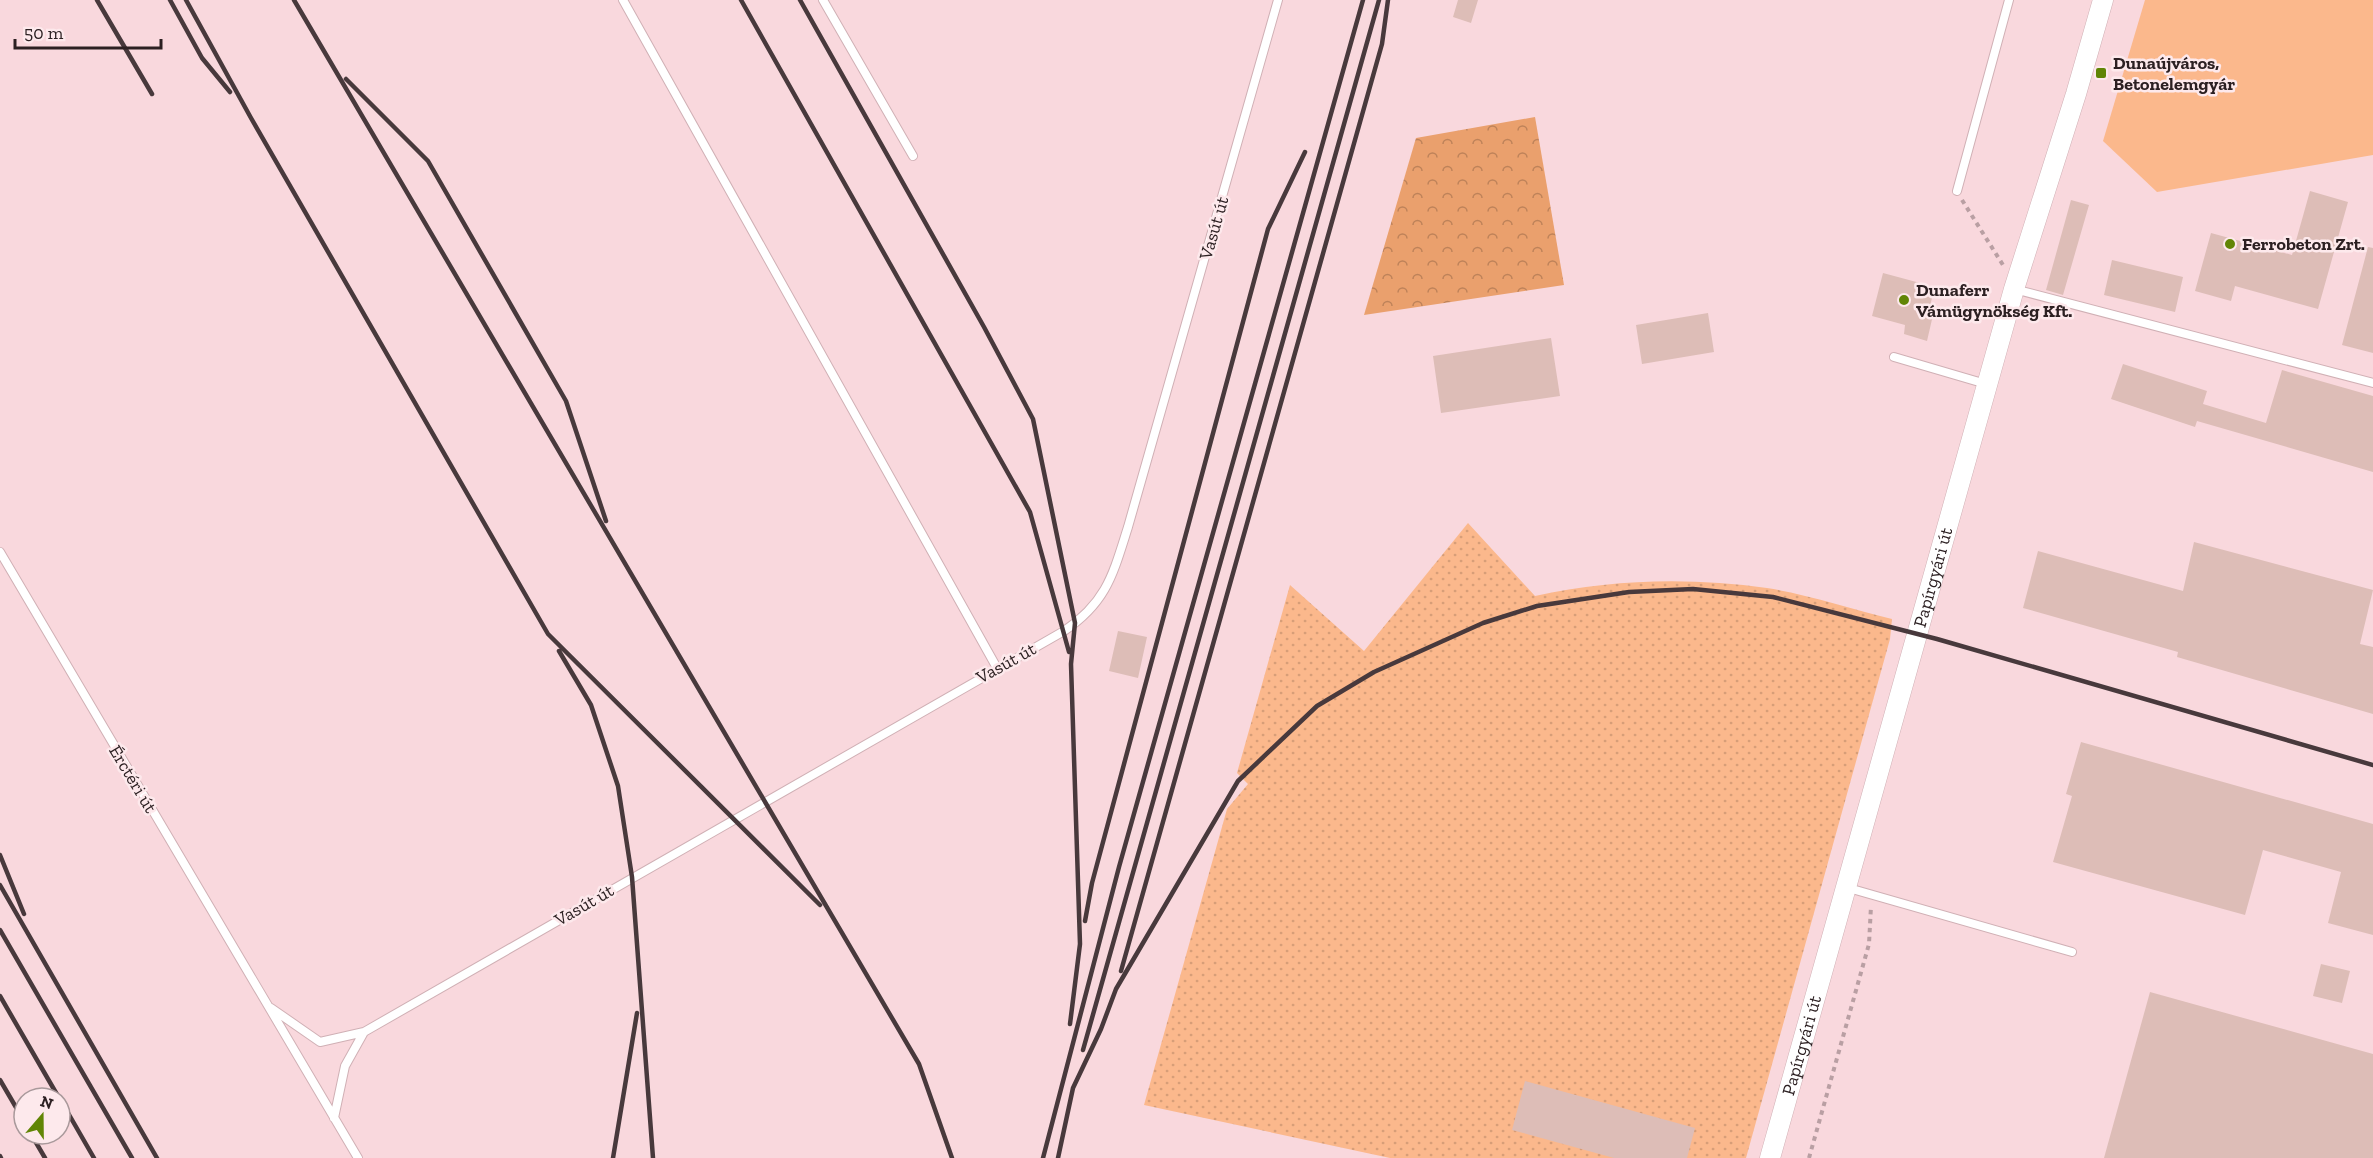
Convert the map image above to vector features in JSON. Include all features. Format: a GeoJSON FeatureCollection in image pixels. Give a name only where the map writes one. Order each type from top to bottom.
{"type":"FeatureCollection","features":[{"type":"Feature","properties":{"kind":"street","name":"Papírgyári út"},"geometry":{"type":"LineString","coordinates":[[1770,1158],[2014,289],[2076,94],[2103,0]]}},
{"type":"Feature","properties":{"kind":"lane"},"geometry":{"type":"LineString","coordinates":[[623,0],[997,668]]}},
{"type":"Feature","properties":{"kind":"lane"},"geometry":{"type":"LineString","coordinates":[[822,0],[913,156]]}},
{"type":"Feature","properties":{"kind":"lane","name":"Vasút út"},"geometry":{"type":"LineString","coordinates":[[267,1005],[320,1041],[364,1032],[1083,618],[1110,583],[1244,125],[1278,0]]}},
{"type":"Feature","properties":{"kind":"lane"},"geometry":{"type":"LineString","coordinates":[[1956,191],[2010,0]]}},
{"type":"Feature","properties":{"kind":"lane"},"geometry":{"type":"LineString","coordinates":[[2014,289],[2373,383]]}},
{"type":"Feature","properties":{"kind":"lane"},"geometry":{"type":"LineString","coordinates":[[1894,357],[1987,384]]}},
{"type":"Feature","properties":{"kind":"lane","name":"Érctéri út"},"geometry":{"type":"LineString","coordinates":[[0,552],[358,1158]]}},
{"type":"Feature","properties":{"kind":"lane"},"geometry":{"type":"LineString","coordinates":[[1845,887],[2072,952]]}},
{"type":"Feature","properties":{"kind":"lane"},"geometry":{"type":"LineString","coordinates":[[334,1118],[345,1066],[364,1032]]}},
{"type":"Feature","properties":{"kind":"path"},"geometry":{"type":"LineString","coordinates":[[1956,191],[2004,267]]}},
{"type":"Feature","properties":{"kind":"path"},"geometry":{"type":"LineString","coordinates":[[1809,1158],[1869,944],[1871,894]]}},
{"type":"Feature","properties":{"kind":"shaded area"},"geometry":{"type":"Polygon","coordinates":[[[2145,0],[2373,0],[2373,155],[2157,192],[2103,141],[2145,0]]]}},
{"type":"Feature","properties":{"kind":"shaded area"},"geometry":{"type":"Polygon","coordinates":[[[1468,523],[1535,596],[1622,583],[1709,582],[1782,591],[1892,619],[1890,639],[1746,1158],[1390,1158],[1144,1105],[1227,809],[1248,784],[1237,773],[1290,585],[1364,651],[1468,523]]]}},
{"type":"Feature","properties":{"kind":"green space"},"geometry":{"type":"Polygon","coordinates":[[[1535,117],[1564,285],[1364,315],[1416,138],[1535,117]]]}},
{"type":"Feature","properties":{"kind":"building"},"geometry":{"type":"Polygon","coordinates":[[[1458,0],[1478,0],[1471,23],[1453,17],[1458,0]]]}},
{"type":"Feature","properties":{"kind":"building","name":"Ferrobeton Zrt."},"geometry":{"type":"Polygon","coordinates":[[[2310,191],[2348,202],[2318,309],[2235,286],[2231,301],[2195,291],[2211,233],[2292,255],[2310,191]]]}},
{"type":"Feature","properties":{"kind":"building"},"geometry":{"type":"Polygon","coordinates":[[[2071,200],[2089,205],[2063,295],[2046,290],[2071,200]]]}},
{"type":"Feature","properties":{"kind":"building"},"geometry":{"type":"Polygon","coordinates":[[[2368,247],[2373,248],[2373,353],[2342,345],[2368,247]]]}},
{"type":"Feature","properties":{"kind":"building"},"geometry":{"type":"Polygon","coordinates":[[[2112,260],[2183,277],[2175,312],[2104,295],[2112,260]]]}},
{"type":"Feature","properties":{"kind":"building","name":"Dunaferr Vámügynökség Kft."},"geometry":{"type":"Polygon","coordinates":[[[1883,273],[1935,287],[1928,313],[1933,315],[1927,341],[1904,334],[1905,325],[1872,316],[1883,273]]]}},
{"type":"Feature","properties":{"kind":"building"},"geometry":{"type":"Polygon","coordinates":[[[1708,313],[1714,352],[1642,364],[1636,325],[1708,313]]]}},
{"type":"Feature","properties":{"kind":"building"},"geometry":{"type":"Polygon","coordinates":[[[1551,338],[1560,396],[1441,413],[1433,356],[1551,338]]]}},
{"type":"Feature","properties":{"kind":"building"},"geometry":{"type":"Polygon","coordinates":[[[2123,364],[2207,391],[2203,404],[2266,423],[2282,370],[2373,396],[2373,472],[2197,421],[2195,427],[2111,399],[2123,364]]]}},
{"type":"Feature","properties":{"kind":"building"},"geometry":{"type":"Polygon","coordinates":[[[2194,542],[2373,590],[2360,644],[2373,647],[2373,714],[2177,657],[2178,652],[2023,608],[2038,551],[2183,591],[2194,542]]]}},
{"type":"Feature","properties":{"kind":"building"},"geometry":{"type":"Polygon","coordinates":[[[1118,631],[1147,637],[1138,678],[1109,671],[1118,631]]]}},
{"type":"Feature","properties":{"kind":"building"},"geometry":{"type":"Polygon","coordinates":[[[2081,742],[2373,824],[2373,935],[2328,923],[2341,872],[2263,850],[2245,915],[2053,862],[2072,796],[2066,794],[2081,742]]]}},
{"type":"Feature","properties":{"kind":"building"},"geometry":{"type":"Polygon","coordinates":[[[2321,964],[2350,971],[2342,1003],[2313,996],[2321,964]]]}},
{"type":"Feature","properties":{"kind":"building"},"geometry":{"type":"Polygon","coordinates":[[[2150,992],[2373,1054],[2373,1158],[2104,1158],[2150,992]]]}},
{"type":"Feature","properties":{"kind":"building"},"geometry":{"type":"Polygon","coordinates":[[[1525,1081],[1695,1128],[1687,1158],[1614,1158],[1512,1130],[1525,1081]]]}},
{"type":"Feature","properties":{"kind":"railway"},"geometry":{"type":"LineString","coordinates":[[97,0],[152,94]]}},
{"type":"Feature","properties":{"kind":"railway"},"geometry":{"type":"LineString","coordinates":[[170,0],[202,58],[230,92]]}},
{"type":"Feature","properties":{"kind":"railway"},"geometry":{"type":"LineString","coordinates":[[186,0],[251,118],[548,634],[820,905]]}},
{"type":"Feature","properties":{"kind":"railway"},"geometry":{"type":"LineString","coordinates":[[294,0],[919,1064],[952,1158]]}},
{"type":"Feature","properties":{"kind":"railway"},"geometry":{"type":"LineString","coordinates":[[741,0],[1030,512],[1069,652]]}},
{"type":"Feature","properties":{"kind":"railway"},"geometry":{"type":"LineString","coordinates":[[800,0],[984,327],[1033,419],[1075,623],[1071,664],[1080,944],[1070,1024]]}},
{"type":"Feature","properties":{"kind":"railway"},"geometry":{"type":"LineString","coordinates":[[1043,1158],[1119,867],[1363,0]]}},
{"type":"Feature","properties":{"kind":"railway"},"geometry":{"type":"LineString","coordinates":[[1083,1050],[1379,0]]}},
{"type":"Feature","properties":{"kind":"railway"},"geometry":{"type":"LineString","coordinates":[[1121,971],[1382,44],[1388,0]]}},
{"type":"Feature","properties":{"kind":"railway"},"geometry":{"type":"LineString","coordinates":[[346,79],[428,161],[566,401],[606,521]]}},
{"type":"Feature","properties":{"kind":"railway"},"geometry":{"type":"LineString","coordinates":[[1085,921],[1092,883],[1268,229],[1305,152]]}},
{"type":"Feature","properties":{"kind":"railway"},"geometry":{"type":"LineString","coordinates":[[1058,1158],[1073,1088],[1101,1029],[1116,989],[1238,781],[1317,706],[1374,672],[1483,623],[1537,606],[1629,592],[1693,589],[1773,597],[1937,639],[2373,765]]}},
{"type":"Feature","properties":{"kind":"railway"},"geometry":{"type":"LineString","coordinates":[[559,651],[591,705],[618,786],[632,877],[653,1158]]}},
{"type":"Feature","properties":{"kind":"railway"},"geometry":{"type":"LineString","coordinates":[[0,855],[24,914]]}},
{"type":"Feature","properties":{"kind":"railway"},"geometry":{"type":"LineString","coordinates":[[0,885],[157,1158]]}},
{"type":"Feature","properties":{"kind":"railway"},"geometry":{"type":"LineString","coordinates":[[0,930],[132,1158]]}},
{"type":"Feature","properties":{"kind":"railway"},"geometry":{"type":"LineString","coordinates":[[0,996],[52,1086]]}},
{"type":"Feature","properties":{"kind":"railway"},"geometry":{"type":"LineString","coordinates":[[613,1158],[637,1013]]}},
{"type":"Feature","properties":{"kind":"railway"},"geometry":{"type":"LineString","coordinates":[[0,1080],[12,1100]]}},
{"type":"Feature","properties":{"kind":"railway"},"geometry":{"type":"LineString","coordinates":[[72,1120],[94,1158]]}},
{"type":"Feature","properties":{"kind":"railway"},"geometry":{"type":"LineString","coordinates":[[38,1146],[45,1158]]}},
{"type":"Feature","properties":{"kind":"place","name":"Dunaújváros, Betonelemgyár"},"geometry":{"type":"Point","coordinates":[2101,73]}},
{"type":"Feature","properties":{"kind":"place","name":"Ferrobeton Zrt."},"geometry":{"type":"Point","coordinates":[2230,244]}},
{"type":"Feature","properties":{"kind":"place","name":"Dunaferr Vámügynökség Kft."},"geometry":{"type":"Point","coordinates":[1904,300]}}]}
